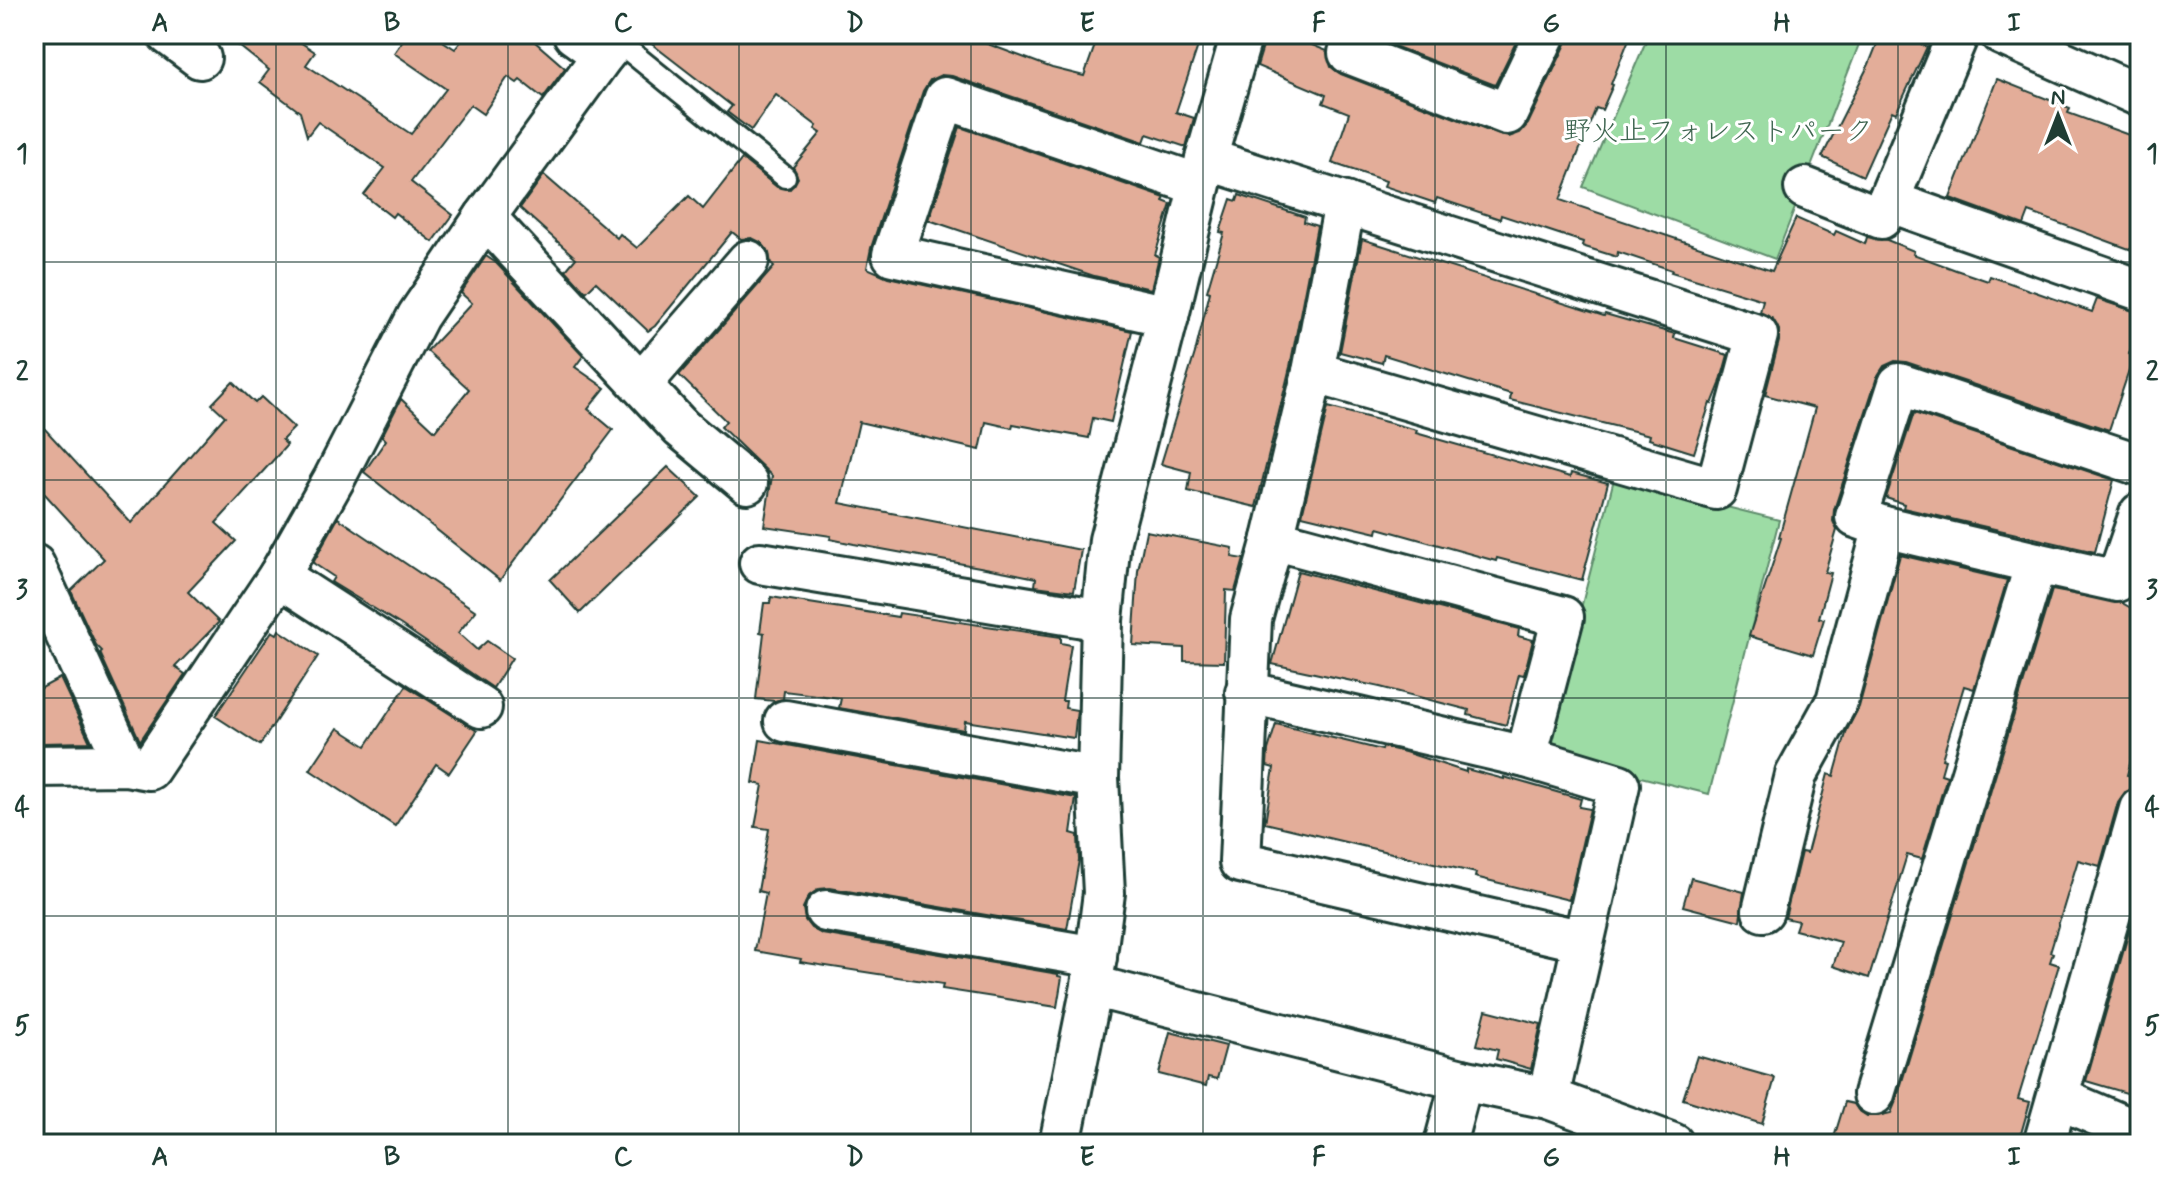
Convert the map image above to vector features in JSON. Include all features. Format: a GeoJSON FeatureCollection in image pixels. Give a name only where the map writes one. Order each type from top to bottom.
{"type":"FeatureCollection","features":[{"type":"Feature","properties":{"kind":"street"},"geometry":{"type":"LineString","coordinates":[[168,34],[200,58]]}},
{"type":"Feature","properties":{"kind":"street"},"geometry":{"type":"LineString","coordinates":[[1060,1144],[1094,971],[1104,893],[1098,778],[1102,620],[1110,540],[1202,172],[1242,34]]}},
{"type":"Feature","properties":{"kind":"street"},"geometry":{"type":"LineString","coordinates":[[1353,43],[1507,114],[1545,34]]}},
{"type":"Feature","properties":{"kind":"street"},"geometry":{"type":"LineString","coordinates":[[1805,188],[1881,218],[1958,34]]}},
{"type":"Feature","properties":{"kind":"street"},"geometry":{"type":"LineString","coordinates":[[2001,34],[2052,44],[2140,96]]}},
{"type":"Feature","properties":{"kind":"street"},"geometry":{"type":"LineString","coordinates":[[34,766],[126,765],[149,769],[279,576],[334,479],[418,316],[604,41]]}},
{"type":"Feature","properties":{"kind":"street"},"geometry":{"type":"LineString","coordinates":[[1168,316],[893,255],[945,98],[1202,172],[1345,203],[1757,335],[1716,489],[1313,372]]}},
{"type":"Feature","properties":{"kind":"street"},"geometry":{"type":"LineString","coordinates":[[1888,201],[2140,290]]}},
{"type":"Feature","properties":{"kind":"street"},"geometry":{"type":"LineString","coordinates":[[1345,203],[1313,372],[1251,619],[1240,862],[1583,941]]}},
{"type":"Feature","properties":{"kind":"street"},"geometry":{"type":"LineString","coordinates":[[485,217],[681,428],[747,483]]}},
{"type":"Feature","properties":{"kind":"street"},"geometry":{"type":"LineString","coordinates":[[641,384],[748,261]]}},
{"type":"Feature","properties":{"kind":"street"},"geometry":{"type":"LineString","coordinates":[[2140,457],[2140,464],[1899,384],[1856,517],[1884,527],[2129,584],[2140,514]]}},
{"type":"Feature","properties":{"kind":"street"},"geometry":{"type":"LineString","coordinates":[[1763,911],[1796,775],[1837,701],[1884,527]]}},
{"type":"Feature","properties":{"kind":"street"},"geometry":{"type":"LineString","coordinates":[[1273,539],[1563,617],[1526,757]]}},
{"type":"Feature","properties":{"kind":"street"},"geometry":{"type":"LineString","coordinates":[[760,563],[1102,620]]}},
{"type":"Feature","properties":{"kind":"street"},"geometry":{"type":"LineString","coordinates":[[1874,1094],[2036,563]]}},
{"type":"Feature","properties":{"kind":"street"},"geometry":{"type":"LineString","coordinates":[[34,565],[126,765]]}},
{"type":"Feature","properties":{"kind":"street"},"geometry":{"type":"LineString","coordinates":[[279,576],[481,707]]}},
{"type":"Feature","properties":{"kind":"street"},"geometry":{"type":"LineString","coordinates":[[1246,692],[1526,757],[1619,785],[1548,1098]]}},
{"type":"Feature","properties":{"kind":"street"},"geometry":{"type":"LineString","coordinates":[[785,721],[1098,778]]}},
{"type":"Feature","properties":{"kind":"street"},"geometry":{"type":"LineString","coordinates":[[2044,1144],[2140,809]]}},
{"type":"Feature","properties":{"kind":"street"},"geometry":{"type":"LineString","coordinates":[[826,911],[1094,971],[1462,1080],[1548,1098],[1673,1144]]}},
{"type":"Feature","properties":{"kind":"street"},"geometry":{"type":"LineString","coordinates":[[1445,1144],[1462,1080]]}},
{"type":"Feature","properties":{"kind":"street"},"geometry":{"type":"LineString","coordinates":[[2058,1098],[2140,1133]]}},
{"type":"Feature","properties":{"kind":"lane"},"geometry":{"type":"LineString","coordinates":[[604,41],[785,177]]}},
{"type":"Feature","properties":{"kind":"green space","name":"野火止フォレストパーク"},"geometry":{"type":"Polygon","coordinates":[[[1649,34],[1863,34],[1775,259],[1583,187],[1649,34]]]}},
{"type":"Feature","properties":{"kind":"green space"},"geometry":{"type":"Polygon","coordinates":[[[1614,479],[1779,520],[1709,794],[1544,753],[1614,479]]]}},
{"type":"Feature","properties":{"kind":"building"},"geometry":{"type":"Polygon","coordinates":[[[224,34],[288,34],[315,52],[306,65],[411,134],[446,89],[394,53],[407,34],[432,34],[455,49],[467,34],[526,34],[565,68],[543,98],[520,80],[517,83],[508,77],[483,114],[470,105],[411,182],[453,215],[433,242],[395,213],[392,217],[364,195],[385,168],[318,122],[307,136],[300,112],[260,82],[269,70],[224,34]]]}},
{"type":"Feature","properties":{"kind":"building"},"geometry":{"type":"Polygon","coordinates":[[[643,34],[961,34],[1052,68],[1084,76],[1099,34],[1202,34],[1176,112],[1194,118],[1186,147],[1147,134],[1144,142],[952,76],[941,75],[930,80],[923,91],[871,248],[867,268],[888,277],[1132,331],[1111,422],[1093,418],[1089,438],[986,422],[980,450],[859,422],[840,503],[1081,550],[1074,591],[1035,586],[1036,578],[854,544],[830,539],[831,536],[764,526],[772,476],[721,427],[726,421],[679,375],[774,267],[762,243],[752,238],[741,239],[732,232],[648,331],[596,282],[586,292],[566,270],[576,258],[520,208],[544,175],[617,238],[620,234],[637,248],[689,196],[703,209],[742,159],[777,187],[790,189],[798,178],[793,167],[821,133],[815,129],[817,126],[776,95],[751,130],[727,112],[732,106],[644,38],[643,34]]]}},
{"type":"Feature","properties":{"kind":"building"},"geometry":{"type":"Polygon","coordinates":[[[1267,34],[1285,34],[1327,51],[1331,67],[1341,74],[1509,137],[1520,133],[1528,124],[1568,34],[1631,34],[1613,85],[1602,110],[1596,108],[1560,200],[1772,271],[1796,218],[1834,235],[1836,231],[1865,244],[1867,237],[1887,240],[1914,251],[1913,254],[1956,270],[1988,281],[1990,276],[2092,312],[2097,299],[2140,313],[2140,325],[2129,354],[2134,356],[2109,430],[1906,362],[1895,361],[1884,366],[1877,377],[1834,510],[1833,521],[1837,530],[1825,572],[1831,573],[1819,618],[1824,619],[1813,655],[1749,636],[1781,538],[1815,408],[1765,395],[1779,330],[1773,319],[1760,312],[1763,300],[1618,252],[1617,257],[1582,246],[1583,242],[1501,215],[1500,219],[1437,198],[1435,203],[1384,186],[1386,181],[1332,163],[1349,113],[1323,103],[1326,95],[1257,66],[1267,34]]]}},
{"type":"Feature","properties":{"kind":"building"},"geometry":{"type":"Polygon","coordinates":[[[1377,34],[1520,34],[1495,85],[1376,39],[1377,34]]]}},
{"type":"Feature","properties":{"kind":"building"},"geometry":{"type":"Polygon","coordinates":[[[1881,34],[1900,34],[1927,47],[1896,113],[1892,111],[1863,176],[1822,157],[1881,34]]]}},
{"type":"Feature","properties":{"kind":"building"},"geometry":{"type":"Polygon","coordinates":[[[1997,79],[2070,108],[2068,113],[2140,139],[2140,253],[2029,212],[2024,225],[1950,198],[1997,79]]]}},
{"type":"Feature","properties":{"kind":"building"},"geometry":{"type":"Polygon","coordinates":[[[960,127],[1165,198],[1163,201],[1171,204],[1155,255],[1159,257],[1151,289],[1094,276],[929,220],[960,127]]]}},
{"type":"Feature","properties":{"kind":"building"},"geometry":{"type":"Polygon","coordinates":[[[1239,195],[1305,217],[1304,222],[1317,226],[1290,367],[1256,507],[1188,491],[1191,472],[1161,464],[1195,353],[1210,292],[1207,291],[1224,233],[1220,232],[1231,199],[1237,201],[1239,195]]]}},
{"type":"Feature","properties":{"kind":"building"},"geometry":{"type":"Polygon","coordinates":[[[1362,239],[1604,316],[1675,334],[1674,338],[1728,355],[1694,453],[1649,439],[1650,435],[1510,400],[1511,394],[1384,355],[1382,363],[1340,352],[1362,239]]]}},
{"type":"Feature","properties":{"kind":"building"},"geometry":{"type":"Polygon","coordinates":[[[486,256],[583,356],[575,367],[605,388],[588,409],[613,430],[500,580],[364,472],[386,440],[382,436],[401,399],[435,431],[469,389],[427,351],[472,303],[461,293],[486,256]]]}},
{"type":"Feature","properties":{"kind":"building"},"geometry":{"type":"Polygon","coordinates":[[[233,382],[255,403],[261,397],[294,428],[282,440],[287,445],[216,523],[236,541],[188,592],[219,622],[175,667],[185,674],[140,741],[100,653],[102,651],[96,645],[71,591],[104,559],[34,482],[34,417],[131,523],[225,416],[212,404],[233,382]]]}},
{"type":"Feature","properties":{"kind":"building"},"geometry":{"type":"Polygon","coordinates":[[[1328,407],[1417,430],[1416,433],[1570,477],[1571,473],[1608,483],[1582,580],[1497,558],[1496,561],[1378,528],[1377,533],[1302,515],[1328,407]]]}},
{"type":"Feature","properties":{"kind":"building"},"geometry":{"type":"Polygon","coordinates":[[[1914,413],[2114,480],[2095,552],[1903,508],[1904,504],[1886,498],[1914,413]]]}},
{"type":"Feature","properties":{"kind":"building"},"geometry":{"type":"Polygon","coordinates":[[[668,467],[700,497],[580,613],[550,580],[668,467]]]}},
{"type":"Feature","properties":{"kind":"building"},"geometry":{"type":"Polygon","coordinates":[[[338,518],[476,611],[458,633],[477,650],[487,641],[512,658],[493,688],[331,582],[334,577],[313,563],[338,518]]]}},
{"type":"Feature","properties":{"kind":"building"},"geometry":{"type":"Polygon","coordinates":[[[1146,531],[1233,548],[1232,557],[1244,559],[1235,591],[1226,590],[1224,662],[1184,661],[1184,648],[1133,645],[1138,571],[1146,531]]]}},
{"type":"Feature","properties":{"kind":"building"},"geometry":{"type":"Polygon","coordinates":[[[1900,555],[2007,580],[1974,689],[1964,686],[1942,759],[1945,760],[1941,774],[1947,776],[1922,859],[1907,855],[1869,978],[1833,966],[1841,942],[1795,930],[1798,921],[1785,918],[1801,852],[1807,853],[1828,774],[1834,776],[1847,730],[1859,707],[1900,555]]]}},
{"type":"Feature","properties":{"kind":"building"},"geometry":{"type":"Polygon","coordinates":[[[1298,571],[1519,629],[1518,636],[1533,640],[1524,675],[1519,674],[1506,725],[1468,715],[1469,710],[1272,664],[1298,571]]]}},
{"type":"Feature","properties":{"kind":"building"},"geometry":{"type":"Polygon","coordinates":[[[2052,590],[2122,603],[2140,613],[2140,728],[2127,775],[2140,777],[2140,787],[2125,792],[2118,802],[2100,866],[2078,860],[2050,952],[2053,953],[2050,962],[2059,965],[2018,1099],[2030,1102],[2018,1144],[1832,1144],[1845,1102],[1854,1104],[1867,1116],[1878,1116],[1891,1113],[1896,1101],[2052,590]]]}},
{"type":"Feature","properties":{"kind":"building"},"geometry":{"type":"Polygon","coordinates":[[[771,597],[898,617],[899,613],[1061,637],[1061,643],[1071,645],[1062,701],[1066,701],[1065,708],[1077,710],[1074,738],[965,721],[964,730],[839,708],[841,698],[784,691],[783,699],[756,699],[764,633],[760,632],[764,603],[770,603],[771,597]]]}},
{"type":"Feature","properties":{"kind":"building"},"geometry":{"type":"Polygon","coordinates":[[[279,630],[318,656],[260,745],[215,716],[272,631],[277,634],[279,630]]]}},
{"type":"Feature","properties":{"kind":"building"},"geometry":{"type":"Polygon","coordinates":[[[60,678],[90,742],[41,743],[34,728],[34,692],[60,678]]]}},
{"type":"Feature","properties":{"kind":"building"},"geometry":{"type":"Polygon","coordinates":[[[406,686],[477,731],[449,773],[436,764],[395,826],[310,770],[338,728],[366,746],[406,686]]]}},
{"type":"Feature","properties":{"kind":"building"},"geometry":{"type":"Polygon","coordinates":[[[1276,724],[1382,750],[1383,747],[1405,752],[1466,772],[1466,769],[1504,777],[1581,799],[1579,807],[1590,809],[1569,900],[1475,877],[1476,873],[1265,823],[1274,768],[1267,766],[1268,750],[1276,724]]]}},
{"type":"Feature","properties":{"kind":"building"},"geometry":{"type":"Polygon","coordinates":[[[760,740],[1076,798],[1071,833],[1078,835],[1079,860],[1067,929],[830,888],[819,889],[809,896],[803,908],[805,920],[822,934],[1058,974],[1062,977],[1057,1007],[942,989],[943,984],[800,962],[801,959],[755,951],[766,893],[758,891],[769,829],[755,827],[763,785],[753,783],[760,740]]]}},
{"type":"Feature","properties":{"kind":"building"},"geometry":{"type":"Polygon","coordinates":[[[1691,878],[1744,892],[1740,921],[1683,906],[1691,878]]]}},
{"type":"Feature","properties":{"kind":"building"},"geometry":{"type":"Polygon","coordinates":[[[2137,904],[2140,905],[2140,1097],[2086,1081],[2137,904]]]}},
{"type":"Feature","properties":{"kind":"building"},"geometry":{"type":"Polygon","coordinates":[[[1486,1010],[1541,1024],[1531,1069],[1496,1059],[1498,1050],[1477,1045],[1486,1010]]]}},
{"type":"Feature","properties":{"kind":"building"},"geometry":{"type":"Polygon","coordinates":[[[1170,1032],[1226,1046],[1217,1079],[1208,1077],[1206,1086],[1159,1074],[1170,1032]]]}},
{"type":"Feature","properties":{"kind":"building"},"geometry":{"type":"Polygon","coordinates":[[[1697,1056],[1775,1078],[1762,1124],[1683,1099],[1697,1056]]]}}]}
